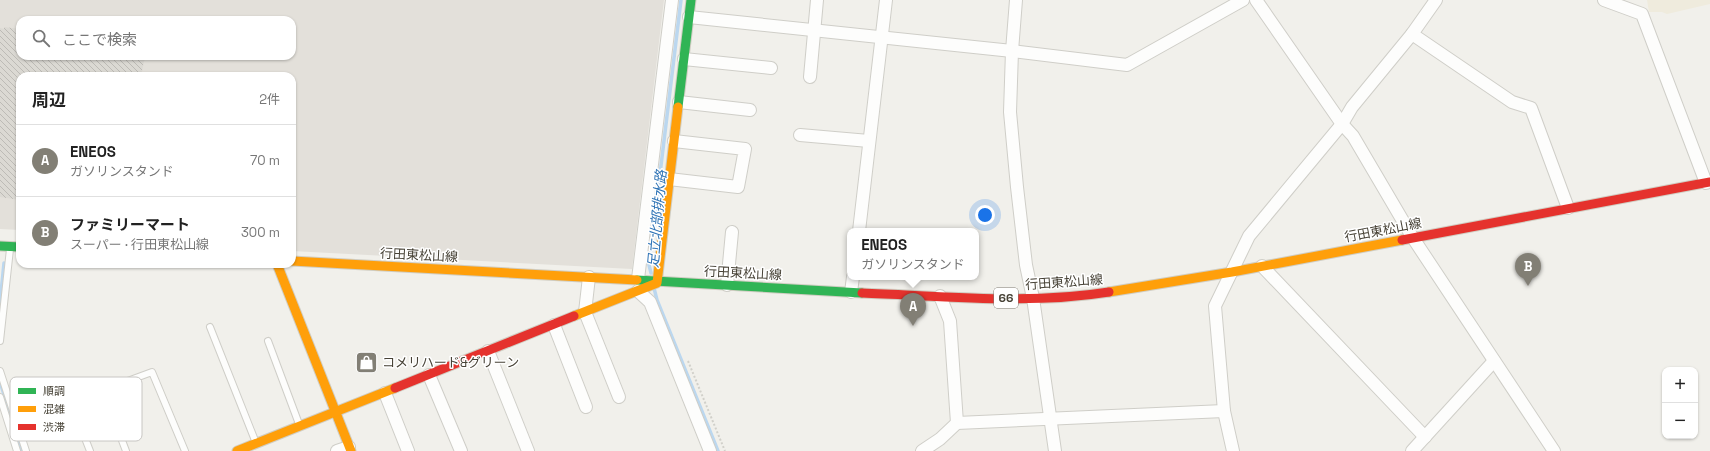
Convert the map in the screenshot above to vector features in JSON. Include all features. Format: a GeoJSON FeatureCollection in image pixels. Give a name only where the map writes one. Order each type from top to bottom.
{"type":"FeatureCollection","features":[{"type":"Feature","properties":{"kind":"main road"},"geometry":{"type":"LineString","coordinates":[[656,281],[691,0]]}},
{"type":"Feature","properties":{"kind":"main road","name":"行田東松山線"},"geometry":{"type":"LineString","coordinates":[[296,261],[588,277],[638,285],[656,281],[851,292],[1033,298],[1094,294],[1232,272],[1708,183]]}},
{"type":"Feature","properties":{"kind":"main road"},"geometry":{"type":"LineString","coordinates":[[0,246],[16,247]]}},
{"type":"Feature","properties":{"kind":"main road"},"geometry":{"type":"LineString","coordinates":[[279,268],[350,449]]}},
{"type":"Feature","properties":{"kind":"main road"},"geometry":{"type":"LineString","coordinates":[[237,451],[258,447],[300,426],[554,325],[585,312],[638,285]]}},
{"type":"Feature","properties":{"kind":"street"},"geometry":{"type":"LineString","coordinates":[[672,0],[638,285],[650,302],[710,451]]}},
{"type":"Feature","properties":{"kind":"street"},"geometry":{"type":"LineString","coordinates":[[810,76],[817,0]]}},
{"type":"Feature","properties":{"kind":"street"},"geometry":{"type":"LineString","coordinates":[[859,228],[886,0]]}},
{"type":"Feature","properties":{"kind":"street"},"geometry":{"type":"LineString","coordinates":[[1016,0],[1012,51],[1010,118],[1026,265],[1033,298],[1055,451]]}},
{"type":"Feature","properties":{"kind":"street"},"geometry":{"type":"LineString","coordinates":[[689,16],[1012,51],[1126,65],[1243,0]]}},
{"type":"Feature","properties":{"kind":"street"},"geometry":{"type":"LineString","coordinates":[[1256,0],[1342,124],[1353,136],[1413,238],[1554,451]]}},
{"type":"Feature","properties":{"kind":"street"},"geometry":{"type":"LineString","coordinates":[[1233,451],[1224,411],[1215,306],[1249,236],[1342,124],[1352,108],[1412,34],[1436,0]]}},
{"type":"Feature","properties":{"kind":"street"},"geometry":{"type":"LineString","coordinates":[[1604,0],[1642,14],[1708,183]]}},
{"type":"Feature","properties":{"kind":"street"},"geometry":{"type":"LineString","coordinates":[[1412,34],[1512,102],[1531,108],[1568,208]]}},
{"type":"Feature","properties":{"kind":"street"},"geometry":{"type":"LineString","coordinates":[[684,59],[771,68]]}},
{"type":"Feature","properties":{"kind":"street"},"geometry":{"type":"LineString","coordinates":[[679,102],[750,110]]}},
{"type":"Feature","properties":{"kind":"street"},"geometry":{"type":"LineString","coordinates":[[800,135],[869,141]]}},
{"type":"Feature","properties":{"kind":"street"},"geometry":{"type":"LineString","coordinates":[[669,179],[738,187],[745,149],[674,141]]}},
{"type":"Feature","properties":{"kind":"street"},"geometry":{"type":"LineString","coordinates":[[726,285],[732,232]]}},
{"type":"Feature","properties":{"kind":"street"},"geometry":{"type":"LineString","coordinates":[[1262,266],[1425,437]]}},
{"type":"Feature","properties":{"kind":"street"},"geometry":{"type":"LineString","coordinates":[[588,277],[585,312],[619,397]]}},
{"type":"Feature","properties":{"kind":"street"},"geometry":{"type":"LineString","coordinates":[[851,292],[853,280]]}},
{"type":"Feature","properties":{"kind":"street"},"geometry":{"type":"LineString","coordinates":[[940,296],[950,321],[957,423]]}},
{"type":"Feature","properties":{"kind":"street"},"geometry":{"type":"LineString","coordinates":[[554,325],[586,407]]}},
{"type":"Feature","properties":{"kind":"street"},"geometry":{"type":"LineString","coordinates":[[488,351],[528,451]]}},
{"type":"Feature","properties":{"kind":"street"},"geometry":{"type":"LineString","coordinates":[[1412,451],[1494,361]]}},
{"type":"Feature","properties":{"kind":"street"},"geometry":{"type":"LineString","coordinates":[[429,375],[461,451]]}},
{"type":"Feature","properties":{"kind":"street"},"geometry":{"type":"LineString","coordinates":[[385,392],[408,451]]}},
{"type":"Feature","properties":{"kind":"street"},"geometry":{"type":"LineString","coordinates":[[922,451],[940,439],[957,423],[1224,411]]}},
{"type":"Feature","properties":{"kind":"street"},"geometry":{"type":"LineString","coordinates":[[337,451],[350,449]]}},
{"type":"Feature","properties":{"kind":"lane"},"geometry":{"type":"LineString","coordinates":[[0,341],[10,247]]}},
{"type":"Feature","properties":{"kind":"lane"},"geometry":{"type":"LineString","coordinates":[[210,327],[258,447]]}},
{"type":"Feature","properties":{"kind":"lane"},"geometry":{"type":"LineString","coordinates":[[268,341],[300,426]]}},
{"type":"Feature","properties":{"kind":"lane"},"geometry":{"type":"LineString","coordinates":[[0,371],[10,402]]}},
{"type":"Feature","properties":{"kind":"lane"},"geometry":{"type":"LineString","coordinates":[[138,377],[152,372],[184,451]]}},
{"type":"Feature","properties":{"kind":"lane"},"geometry":{"type":"LineString","coordinates":[[0,397],[10,429]]}},
{"type":"Feature","properties":{"kind":"lane"},"geometry":{"type":"LineString","coordinates":[[14,441],[17,451]]}},
{"type":"Feature","properties":{"kind":"lane"},"geometry":{"type":"LineString","coordinates":[[23,441],[26,451]]}},
{"type":"Feature","properties":{"kind":"lane"},"geometry":{"type":"LineString","coordinates":[[86,441],[90,451]]}},
{"type":"Feature","properties":{"kind":"lane"},"geometry":{"type":"LineString","coordinates":[[122,441],[126,451]]}},
{"type":"Feature","properties":{"kind":"path"},"geometry":{"type":"LineString","coordinates":[[688,360],[725,451]]}},
{"type":"Feature","properties":{"kind":"shaded area"},"geometry":{"type":"Polygon","coordinates":[[[0,0],[664,0],[632,269],[296,251],[296,72],[16,72],[16,230],[0,229],[0,0]]]}},
{"type":"Feature","properties":{"kind":"shaded area"},"geometry":{"type":"Polygon","coordinates":[[[1647,0],[1710,0],[1710,4],[1667,14],[1662,12],[1649,12],[1647,0]]]}},
{"type":"Feature","properties":{"kind":"building"},"geometry":{"type":"Polygon","coordinates":[[[4,27],[16,28],[16,60],[144,60],[142,72],[16,72],[16,199],[0,197],[0,28],[4,29],[4,27]]]}},
{"type":"Feature","properties":{"kind":"waterway","name":"足立北部排水路"},"geometry":{"type":"LineString","coordinates":[[651,273],[649,265],[681,0]]}},
{"type":"Feature","properties":{"kind":"waterway"},"geometry":{"type":"LineString","coordinates":[[0,303],[4,263]]}},
{"type":"Feature","properties":{"kind":"waterway","name":"足立北部排水路"},"geometry":{"type":"LineString","coordinates":[[654,288],[657,300],[718,451]]}},
{"type":"Feature","properties":{"kind":"waterway"},"geometry":{"type":"LineString","coordinates":[[0,382],[10,413]]}},
{"type":"Feature","properties":{"kind":"waterway"},"geometry":{"type":"LineString","coordinates":[[19,441],[22,451]]}},
{"type":"Feature","properties":{"kind":"traffic: fast"},"geometry":{"type":"LineString","coordinates":[[678,107],[691,0]]}},
{"type":"Feature","properties":{"kind":"traffic: fast"},"geometry":{"type":"LineString","coordinates":[[0,246],[16,247]]}},
{"type":"Feature","properties":{"kind":"traffic: fast"},"geometry":{"type":"LineString","coordinates":[[637,280],[862,293]]}},
{"type":"Feature","properties":{"kind":"traffic: slow"},"geometry":{"type":"LineString","coordinates":[[574,316],[657,283],[678,107]]}},
{"type":"Feature","properties":{"kind":"traffic: slow"},"geometry":{"type":"LineString","coordinates":[[1109,292],[1232,272],[1402,240]]}},
{"type":"Feature","properties":{"kind":"traffic: slow"},"geometry":{"type":"LineString","coordinates":[[296,261],[637,280]]}},
{"type":"Feature","properties":{"kind":"traffic: slow"},"geometry":{"type":"LineString","coordinates":[[279,268],[351,451]]}},
{"type":"Feature","properties":{"kind":"traffic: slow"},"geometry":{"type":"LineString","coordinates":[[237,451],[395,388]]}},
{"type":"Feature","properties":{"kind":"traffic: jam"},"geometry":{"type":"LineString","coordinates":[[1402,240],[1710,182]]}},
{"type":"Feature","properties":{"kind":"traffic: jam"},"geometry":{"type":"LineString","coordinates":[[862,293],[1017,299],[1078,296],[1109,292]]}},
{"type":"Feature","properties":{"kind":"traffic: jam"},"geometry":{"type":"LineString","coordinates":[[395,388],[574,316]]}},
{"type":"Feature","properties":{"kind":"place","name":"ファミリーマート"},"geometry":{"type":"Point","coordinates":[1528,286]}},
{"type":"Feature","properties":{"kind":"place","name":"ENEOS"},"geometry":{"type":"Point","coordinates":[913,326]}},
{"type":"Feature","properties":{"kind":"place","name":"コメリハード&グリーン"},"geometry":{"type":"Point","coordinates":[367,362]}}]}
